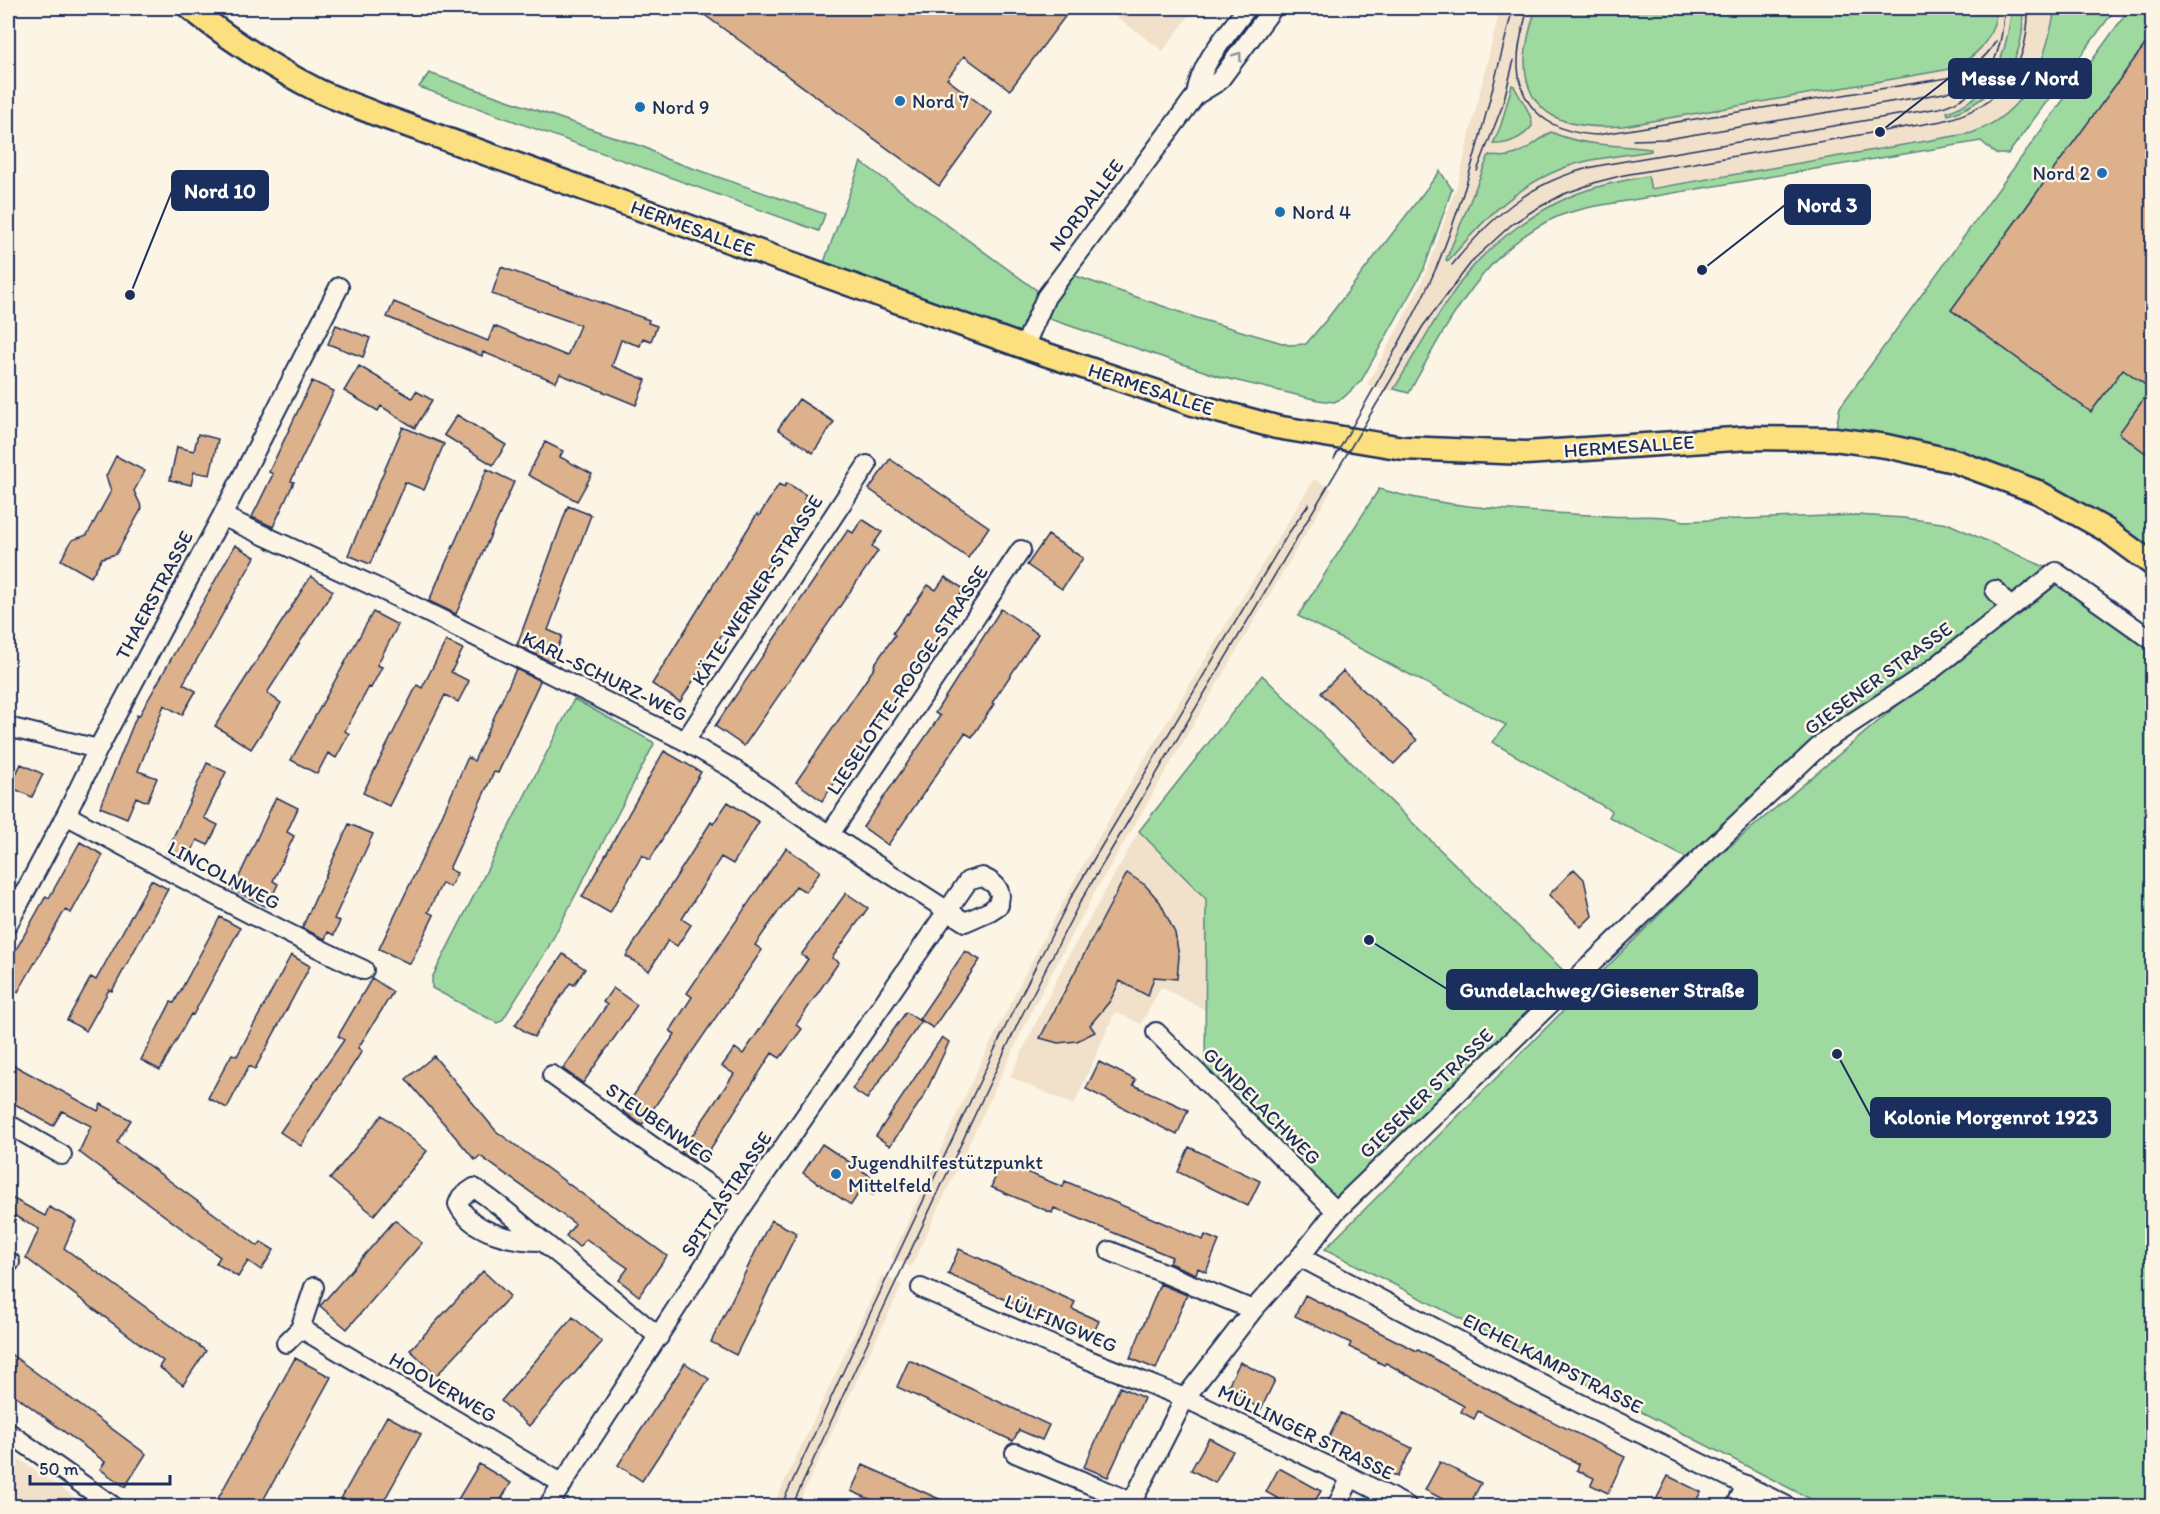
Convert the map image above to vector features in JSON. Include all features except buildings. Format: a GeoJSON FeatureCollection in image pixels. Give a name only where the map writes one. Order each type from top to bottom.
{"type":"FeatureCollection","features":[{"type":"Feature","properties":{"kind":"main road","name":"HERMESALLEE"},"geometry":{"type":"LineString","coordinates":[[190,8],[225,36],[272,65],[320,92],[365,110],[1024,347],[1199,406],[1276,427],[1403,448],[1526,453],[1749,438],[1834,439],[1887,446],[1954,461],[2038,492],[2106,530],[2152,564]]}},
{"type":"Feature","properties":{"kind":"street","name":"NORDALLEE"},"geometry":{"type":"LineString","coordinates":[[1196,95],[1203,68],[1247,8]]}},
{"type":"Feature","properties":{"kind":"street","name":"NORDALLEE"},"geometry":{"type":"LineString","coordinates":[[1024,347],[1046,297],[1196,95],[1220,81],[1274,8]]}},
{"type":"Feature","properties":{"kind":"street","name":"THAERSTRASSE"},"geometry":{"type":"LineString","coordinates":[[8,924],[339,287]]}},
{"type":"Feature","properties":{"kind":"street","name":"KÄTE-WERNER-STRASSE"},"geometry":{"type":"LineString","coordinates":[[685,741],[867,465]]}},
{"type":"Feature","properties":{"kind":"street","name":"KARL-SCHURZ-WEG"},"geometry":{"type":"LineString","coordinates":[[222,516],[382,590],[685,741],[722,762],[948,911]]}},
{"type":"Feature","properties":{"kind":"street","name":"LIESELOTTE-ROGGE-STRASSE"},"geometry":{"type":"LineString","coordinates":[[830,834],[1021,550]]}},
{"type":"Feature","properties":{"kind":"street","name":"GIESENER STRASSE"},"geometry":{"type":"LineString","coordinates":[[1131,1504],[1185,1398],[1253,1310],[1300,1257],[1336,1211],[1826,740],[1929,672],[2056,572],[2152,640]]}},
{"type":"Feature","properties":{"kind":"street"},"geometry":{"type":"LineString","coordinates":[[1995,590],[2010,608]]}},
{"type":"Feature","properties":{"kind":"street"},"geometry":{"type":"LineString","coordinates":[[8,727],[98,748]]}},
{"type":"Feature","properties":{"kind":"street","name":"LINCOLNWEG"},"geometry":{"type":"LineString","coordinates":[[66,815],[244,912],[364,970]]}},
{"type":"Feature","properties":{"kind":"street","name":"SPITTASTRASSE"},"geometry":{"type":"LineString","coordinates":[[548,1506],[742,1207],[968,881],[982,877],[993,881],[998,890],[1000,900],[998,905],[965,922],[948,911]]}},
{"type":"Feature","properties":{"kind":"street","name":"GUNDELACHWEG"},"geometry":{"type":"LineString","coordinates":[[1156,1032],[1336,1211]]}},
{"type":"Feature","properties":{"kind":"street","name":"STEUBENWEG"},"geometry":{"type":"LineString","coordinates":[[552,1075],[742,1207]]}},
{"type":"Feature","properties":{"kind":"street"},"geometry":{"type":"LineString","coordinates":[[8,1124],[62,1155]]}},
{"type":"Feature","properties":{"kind":"street"},"geometry":{"type":"LineString","coordinates":[[542,1241],[659,1337]]}},
{"type":"Feature","properties":{"kind":"street"},"geometry":{"type":"LineString","coordinates":[[1110,1251],[1253,1310]]}},
{"type":"Feature","properties":{"kind":"street","name":"EICHELKAMPSTRASSE"},"geometry":{"type":"LineString","coordinates":[[1300,1257],[1549,1388],[1787,1506]]}},
{"type":"Feature","properties":{"kind":"street"},"geometry":{"type":"LineString","coordinates":[[286,1343],[300,1329],[314,1287]]}},
{"type":"Feature","properties":{"kind":"street","name":"LÜLFINGWEG"},"geometry":{"type":"LineString","coordinates":[[921,1288],[1061,1349],[1185,1398]]}},
{"type":"Feature","properties":{"kind":"street","name":"HOOVERWEG"},"geometry":{"type":"LineString","coordinates":[[300,1329],[563,1484]]}},
{"type":"Feature","properties":{"kind":"street","name":"MÜLLINGER STRASSE"},"geometry":{"type":"LineString","coordinates":[[1185,1398],[1407,1506]]}},
{"type":"Feature","properties":{"kind":"street"},"geometry":{"type":"LineString","coordinates":[[8,1432],[113,1506]]}},
{"type":"Feature","properties":{"kind":"street"},"geometry":{"type":"LineString","coordinates":[[1015,1453],[1131,1504]]}},
{"type":"Feature","properties":{"kind":"street"},"geometry":{"type":"LineString","coordinates":[[1337,1506],[1351,1477]]}},
{"type":"Feature","properties":{"kind":"street"},"geometry":{"type":"LineString","coordinates":[[1736,1506],[1746,1485]]}},
{"type":"Feature","properties":{"kind":"shaded area"},"geometry":{"type":"Polygon","coordinates":[[[1104,8],[1195,8],[1163,51],[1104,8]]]}},
{"type":"Feature","properties":{"kind":"shaded area"},"geometry":{"type":"Polygon","coordinates":[[[1500,8],[2055,8],[2044,57],[2030,86],[2009,111],[1988,127],[1972,133],[1651,189],[1648,176],[1599,186],[1569,197],[1522,226],[1471,269],[1446,304],[1393,391],[1367,385],[1428,268],[1459,179],[1500,8]]]}},
{"type":"Feature","properties":{"kind":"shaded area"},"geometry":{"type":"Polygon","coordinates":[[[1314,479],[1332,489],[1095,892],[1033,1008],[911,1267],[891,1258],[979,1066],[1074,881],[1121,798],[1314,479]]]}},
{"type":"Feature","properties":{"kind":"shaded area"},"geometry":{"type":"Polygon","coordinates":[[[1139,831],[1206,899],[1205,1010],[1161,987],[1141,1024],[1115,1012],[1074,1105],[1010,1077],[1066,960],[1139,831]]]}},
{"type":"Feature","properties":{"kind":"shaded area"},"geometry":{"type":"Polygon","coordinates":[[[882,1275],[902,1285],[797,1506],[773,1506],[882,1275]]]}},
{"type":"Feature","properties":{"kind":"shaded area"},"geometry":{"type":"Polygon","coordinates":[[[8,1451],[87,1506],[8,1506],[8,1451]]]}},
{"type":"Feature","properties":{"kind":"green space"},"geometry":{"type":"Polygon","coordinates":[[[1536,8],[1997,8],[1997,11],[1991,32],[1980,48],[1965,61],[1945,70],[1623,126],[1604,127],[1569,123],[1554,117],[1542,108],[1532,95],[1527,79],[1525,58],[1536,8]]]}},
{"type":"Feature","properties":{"kind":"green space"},"geometry":{"type":"Polygon","coordinates":[[[2012,8],[2022,8],[2023,27],[2014,60],[1994,88],[1981,99],[1948,115],[1947,112],[1964,105],[1977,95],[1996,71],[2006,42],[2012,8]]]}},
{"type":"Feature","properties":{"kind":"green space"},"geometry":{"type":"Polygon","coordinates":[[[2055,8],[2116,8],[2008,154],[1996,154],[1981,141],[1591,207],[1559,216],[1533,230],[1510,247],[1489,268],[1453,316],[1409,393],[1394,389],[1440,313],[1470,270],[1503,238],[1542,211],[1588,190],[1648,176],[1651,189],[1972,133],[1991,124],[2007,112],[2031,83],[2040,66],[2055,8]]]}},
{"type":"Feature","properties":{"kind":"green space"},"geometry":{"type":"Polygon","coordinates":[[[2130,8],[2152,8],[2152,564],[2038,492],[1834,439],[1840,407],[2130,8]]]}},
{"type":"Feature","properties":{"kind":"green space"},"geometry":{"type":"Polygon","coordinates":[[[429,73],[646,148],[666,159],[825,214],[819,231],[419,87],[429,73]]]}},
{"type":"Feature","properties":{"kind":"green space"},"geometry":{"type":"Polygon","coordinates":[[[1512,85],[1528,111],[1532,126],[1514,140],[1493,144],[1501,125],[1512,85]]]}},
{"type":"Feature","properties":{"kind":"green space"},"geometry":{"type":"Polygon","coordinates":[[[1551,132],[1575,140],[1651,149],[1651,151],[1582,162],[1543,177],[1498,208],[1448,261],[1446,260],[1489,155],[1499,157],[1515,154],[1551,132]]]}},
{"type":"Feature","properties":{"kind":"green space"},"geometry":{"type":"Polygon","coordinates":[[[861,162],[1046,297],[1064,272],[1200,319],[1289,345],[1306,344],[1440,171],[1452,189],[1424,269],[1361,381],[1343,398],[1334,402],[1221,377],[1038,315],[1024,347],[820,273],[861,162]]]}},
{"type":"Feature","properties":{"kind":"green space"},"geometry":{"type":"Polygon","coordinates":[[[1379,489],[1435,501],[1521,511],[1656,516],[1684,521],[1857,515],[1949,524],[2056,572],[2152,643],[2152,1506],[1824,1506],[1325,1249],[1716,858],[2034,590],[1826,740],[1696,863],[1609,817],[1612,811],[1492,742],[1506,725],[1298,616],[1379,489]]]}},
{"type":"Feature","properties":{"kind":"green space"},"geometry":{"type":"Polygon","coordinates":[[[1262,675],[1574,981],[1336,1211],[1205,1081],[1206,899],[1139,831],[1262,675]]]}},
{"type":"Feature","properties":{"kind":"green space"},"geometry":{"type":"Polygon","coordinates":[[[574,699],[654,744],[547,950],[502,1021],[497,1023],[432,988],[432,978],[574,699]]]}},
{"type":"Feature","properties":{"kind":"tram line"},"geometry":{"type":"LineString","coordinates":[[1334,459],[1401,340],[1437,266],[1470,171],[1513,8]]}},
{"type":"Feature","properties":{"kind":"tram line"},"geometry":{"type":"LineString","coordinates":[[1522,31],[1528,8]]}},
{"type":"Feature","properties":{"kind":"tram line"},"geometry":{"type":"LineString","coordinates":[[1452,265],[1502,212],[1539,187],[1560,177],[1608,164],[1939,108],[1956,102],[1980,83],[1989,70],[2000,41],[2004,8]]}},
{"type":"Feature","properties":{"kind":"tram line"},"geometry":{"type":"LineString","coordinates":[[792,1506],[1020,1019],[1079,904],[1423,326],[1473,260],[1511,225],[1534,210],[1564,194],[1597,182],[1624,175],[1942,121],[1963,115],[1995,95],[2008,81],[2023,49],[2028,8]]}},
{"type":"Feature","properties":{"kind":"tram line"},"geometry":{"type":"LineString","coordinates":[[1524,23],[1518,60],[1519,77],[1531,105],[1540,116],[1552,124],[1581,133],[1597,135],[1947,78],[1975,64],[1987,54],[1996,41]]}},
{"type":"Feature","properties":{"kind":"tram line"},"geometry":{"type":"LineString","coordinates":[[1477,171],[1502,107],[1514,60]]}},
{"type":"Feature","properties":{"kind":"tram line"},"geometry":{"type":"LineString","coordinates":[[1633,140],[1667,139],[1944,93],[1966,85],[1981,74]]}},
{"type":"Feature","properties":{"kind":"tram line"},"geometry":{"type":"LineString","coordinates":[[781,1506],[1011,1015],[1070,899],[1288,534],[1309,504]]}},
{"type":"Feature","properties":{"kind":"place","name":"Nord 7"},"geometry":{"type":"Point","coordinates":[900,101]}},
{"type":"Feature","properties":{"kind":"place","name":"Nord 9"},"geometry":{"type":"Point","coordinates":[640,107]}},
{"type":"Feature","properties":{"kind":"place","name":"Messe / Nord"},"geometry":{"type":"Point","coordinates":[1880,132]}},
{"type":"Feature","properties":{"kind":"place","name":"Nord 2"},"geometry":{"type":"Point","coordinates":[2102,173]}},
{"type":"Feature","properties":{"kind":"place","name":"Nord 4"},"geometry":{"type":"Point","coordinates":[1280,212]}},
{"type":"Feature","properties":{"kind":"place","name":"Nord 3"},"geometry":{"type":"Point","coordinates":[1702,270]}},
{"type":"Feature","properties":{"kind":"place","name":"Nord 10"},"geometry":{"type":"Point","coordinates":[130,295]}},
{"type":"Feature","properties":{"kind":"place","name":"Gundelachweg/Giesener Straße"},"geometry":{"type":"Point","coordinates":[1369,940]}},
{"type":"Feature","properties":{"kind":"place","name":"Kolonie Morgenrot 1923"},"geometry":{"type":"Point","coordinates":[1837,1054]}},
{"type":"Feature","properties":{"kind":"place","name":"Jugendhilfestützpunkt Mittelfeld"},"geometry":{"type":"Point","coordinates":[836,1174]}}]}
